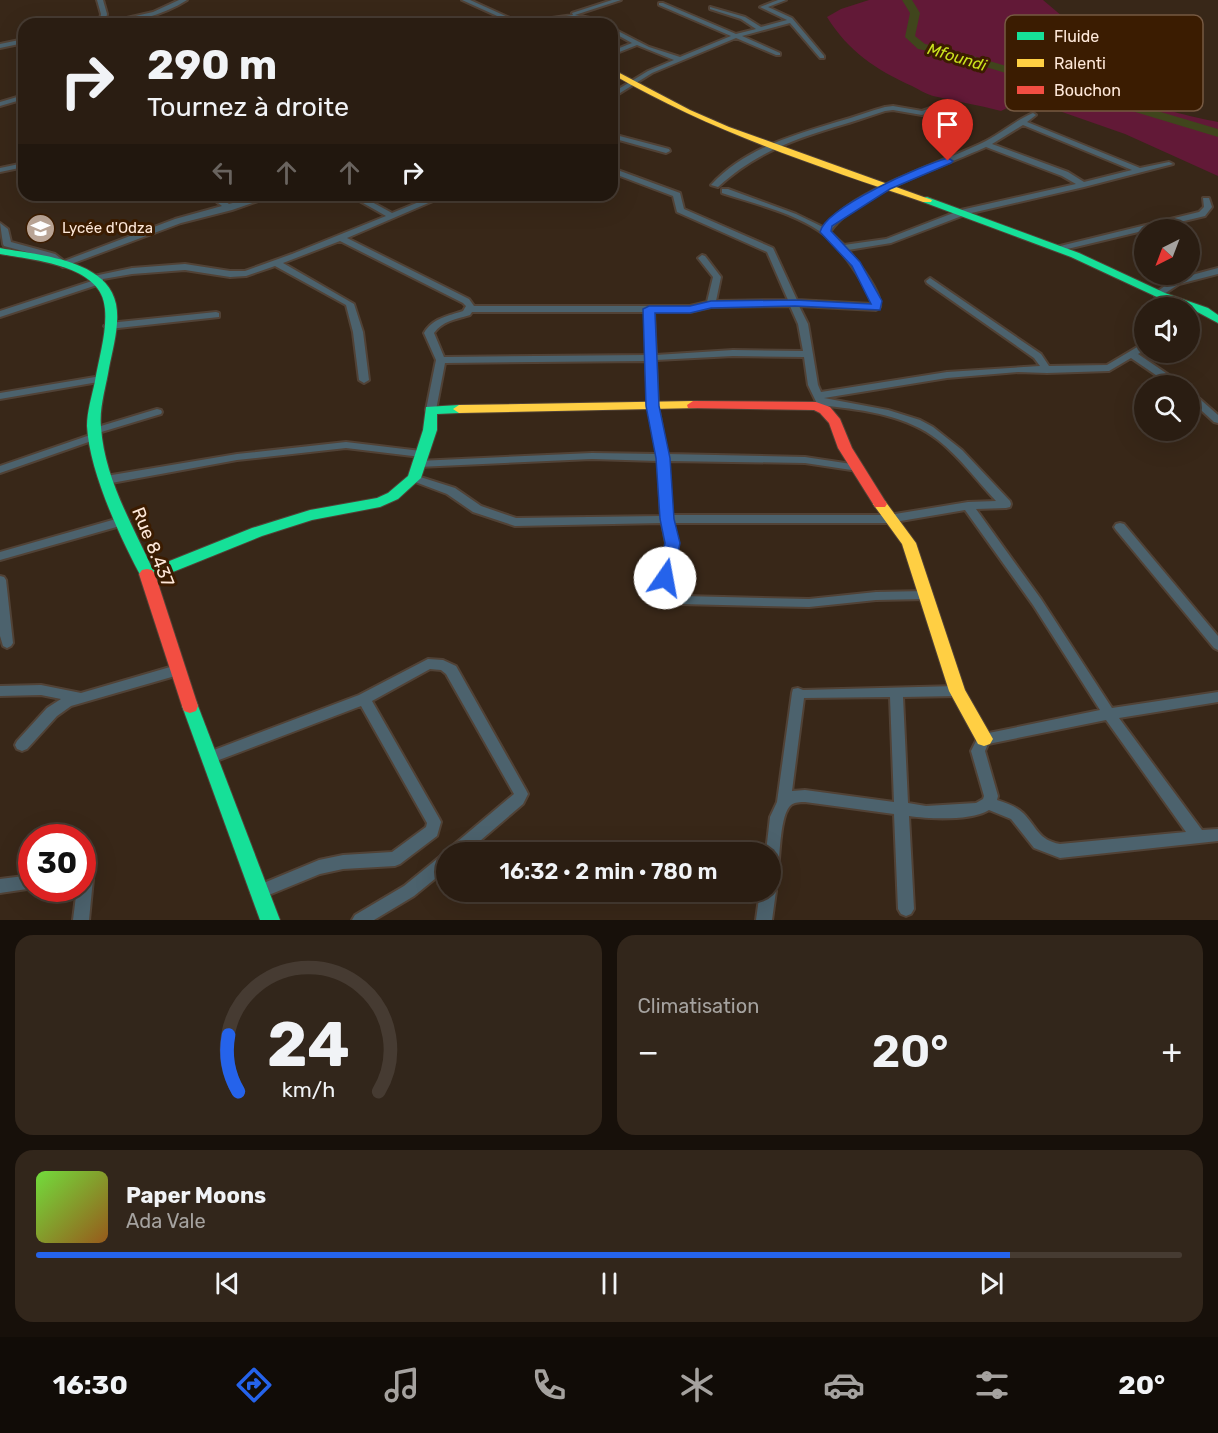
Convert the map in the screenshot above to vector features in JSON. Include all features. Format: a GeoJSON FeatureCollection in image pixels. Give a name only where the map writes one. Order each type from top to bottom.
{"type":"FeatureCollection","features":[{"type":"Feature","properties":{"kind":"street"},"geometry":{"type":"LineString","coordinates":[[100,0],[103,18]]}},
{"type":"Feature","properties":{"kind":"street"},"geometry":{"type":"LineString","coordinates":[[135,18],[154,14],[184,0]]}},
{"type":"Feature","properties":{"kind":"street"},"geometry":{"type":"LineString","coordinates":[[465,0],[506,18]]}},
{"type":"Feature","properties":{"kind":"street"},"geometry":{"type":"LineString","coordinates":[[783,0],[763,7],[785,15],[822,57]]}},
{"type":"Feature","properties":{"kind":"street"},"geometry":{"type":"LineString","coordinates":[[561,18],[611,1]]}},
{"type":"Feature","properties":{"kind":"street"},"geometry":{"type":"LineString","coordinates":[[661,4],[778,54]]}},
{"type":"Feature","properties":{"kind":"street"},"geometry":{"type":"LineString","coordinates":[[712,8],[744,18],[760,29]]}},
{"type":"Feature","properties":{"kind":"street"},"geometry":{"type":"LineString","coordinates":[[565,17],[587,18]]}},
{"type":"Feature","properties":{"kind":"street"},"geometry":{"type":"LineString","coordinates":[[618,92],[650,72],[736,36],[790,21]]}},
{"type":"Feature","properties":{"kind":"street"},"geometry":{"type":"LineString","coordinates":[[618,33],[681,60]]}},
{"type":"Feature","properties":{"kind":"street"},"geometry":{"type":"LineString","coordinates":[[0,46],[18,42]]}},
{"type":"Feature","properties":{"kind":"street"},"geometry":{"type":"LineString","coordinates":[[618,51],[637,43]]}},
{"type":"Feature","properties":{"kind":"street"},"geometry":{"type":"LineString","coordinates":[[618,75],[695,118],[769,147],[964,212],[1059,249],[1165,297]]}},
{"type":"Feature","properties":{"kind":"street"},"geometry":{"type":"LineString","coordinates":[[0,104],[18,99]]}},
{"type":"Feature","properties":{"kind":"street"},"geometry":{"type":"LineString","coordinates":[[715,185],[729,170],[769,147],[886,109],[920,115],[942,106]]}},
{"type":"Feature","properties":{"kind":"street"},"geometry":{"type":"LineString","coordinates":[[826,232],[827,225],[835,218],[886,187],[985,144],[1033,115]]}},
{"type":"Feature","properties":{"kind":"street"},"geometry":{"type":"LineString","coordinates":[[1022,122],[1140,171]]}},
{"type":"Feature","properties":{"kind":"street"},"geometry":{"type":"LineString","coordinates":[[618,138],[666,151]]}},
{"type":"Feature","properties":{"kind":"street"},"geometry":{"type":"LineString","coordinates":[[985,144],[1065,174],[1084,185]]}},
{"type":"Feature","properties":{"kind":"street"},"geometry":{"type":"LineString","coordinates":[[842,248],[888,241],[964,212],[1169,164]]}},
{"type":"Feature","properties":{"kind":"street"},"geometry":{"type":"LineString","coordinates":[[0,170],[18,166]]}},
{"type":"Feature","properties":{"kind":"street"},"geometry":{"type":"LineString","coordinates":[[618,172],[676,195],[680,210],[770,250],[803,324],[813,385],[821,402],[835,422],[845,448],[889,519],[909,543],[957,691],[984,739]]}},
{"type":"Feature","properties":{"kind":"street"},"geometry":{"type":"LineString","coordinates":[[148,576],[279,525],[380,502],[393,496],[414,478],[430,430],[434,385],[441,360],[429,333],[431,328],[470,309],[690,309],[711,304],[795,303],[876,307],[877,301],[861,274],[842,248],[826,232],[776,208],[726,191]]}},
{"type":"Feature","properties":{"kind":"street"},"geometry":{"type":"LineString","coordinates":[[1059,249],[1202,214],[1208,207],[1206,200]]}},
{"type":"Feature","properties":{"kind":"street"},"geometry":{"type":"LineString","coordinates":[[220,201],[229,208]]}},
{"type":"Feature","properties":{"kind":"street"},"geometry":{"type":"LineString","coordinates":[[0,251],[63,264],[178,221],[252,201]]}},
{"type":"Feature","properties":{"kind":"street"},"geometry":{"type":"LineString","coordinates":[[364,201],[390,215]]}},
{"type":"Feature","properties":{"kind":"street"},"geometry":{"type":"LineString","coordinates":[[0,314],[98,280],[185,267],[238,274],[277,262],[427,201]]}},
{"type":"Feature","properties":{"kind":"street"},"geometry":{"type":"LineString","coordinates":[[0,225],[4,230],[7,244],[52,256],[63,264],[98,280]]}},
{"type":"Feature","properties":{"kind":"street"},"geometry":{"type":"LineString","coordinates":[[339,237],[466,301],[470,309]]}},
{"type":"Feature","properties":{"kind":"street"},"geometry":{"type":"LineString","coordinates":[[702,258],[717,277],[711,304]]}},
{"type":"Feature","properties":{"kind":"street"},"geometry":{"type":"LineString","coordinates":[[277,262],[350,304],[358,332],[364,380]]}},
{"type":"Feature","properties":{"kind":"street"},"geometry":{"type":"LineString","coordinates":[[1158,294],[1176,282],[1218,271]]}},
{"type":"Feature","properties":{"kind":"street","name":"Rue 8.437"},"geometry":{"type":"LineString","coordinates":[[98,280],[110,297],[109,326],[95,434],[98,460],[148,576],[177,670],[270,920]]}},
{"type":"Feature","properties":{"kind":"street"},"geometry":{"type":"LineString","coordinates":[[930,281],[1038,356],[1047,370]]}},
{"type":"Feature","properties":{"kind":"street"},"geometry":{"type":"LineString","coordinates":[[649,309],[649,358],[653,406],[663,458],[667,519],[672,543],[665,578],[680,600],[809,603],[876,596],[926,595]]}},
{"type":"Feature","properties":{"kind":"street"},"geometry":{"type":"LineString","coordinates":[[1200,310],[1210,312],[1218,320]]}},
{"type":"Feature","properties":{"kind":"street"},"geometry":{"type":"LineString","coordinates":[[109,326],[216,315]]}},
{"type":"Feature","properties":{"kind":"street"},"geometry":{"type":"LineString","coordinates":[[431,410],[806,405],[947,375],[1018,369],[1109,368],[1134,352]]}},
{"type":"Feature","properties":{"kind":"street"},"geometry":{"type":"LineString","coordinates":[[441,360],[649,358],[733,353],[807,354]]}},
{"type":"Feature","properties":{"kind":"street"},"geometry":{"type":"LineString","coordinates":[[1131,354],[1162,375]]}},
{"type":"Feature","properties":{"kind":"street"},"geometry":{"type":"LineString","coordinates":[[0,396],[101,379]]}},
{"type":"Feature","properties":{"kind":"street"},"geometry":{"type":"LineString","coordinates":[[414,478],[452,491],[477,509],[515,522],[889,519],[969,506],[1006,504],[940,436],[902,418],[855,405],[821,402]]}},
{"type":"Feature","properties":{"kind":"street"},"geometry":{"type":"LineString","coordinates":[[1200,404],[1218,420]]}},
{"type":"Feature","properties":{"kind":"street"},"geometry":{"type":"LineString","coordinates":[[0,470],[157,412]]}},
{"type":"Feature","properties":{"kind":"street"},"geometry":{"type":"LineString","coordinates":[[106,480],[237,457],[346,445],[419,459],[592,456],[805,460],[858,468]]}},
{"type":"Feature","properties":{"kind":"street"},"geometry":{"type":"LineString","coordinates":[[969,506],[1037,602],[1109,714],[1198,837]]}},
{"type":"Feature","properties":{"kind":"street"},"geometry":{"type":"LineString","coordinates":[[0,556],[123,521]]}},
{"type":"Feature","properties":{"kind":"street"},"geometry":{"type":"LineString","coordinates":[[1120,527],[1218,645]]}},
{"type":"Feature","properties":{"kind":"street"},"geometry":{"type":"LineString","coordinates":[[0,580],[7,643]]}},
{"type":"Feature","properties":{"kind":"street"},"geometry":{"type":"LineString","coordinates":[[211,757],[364,699],[428,664],[443,665],[451,670],[521,794],[518,800],[468,842]]}},
{"type":"Feature","properties":{"kind":"street"},"geometry":{"type":"LineString","coordinates":[[22,745],[52,712],[67,702],[177,670]]}},
{"type":"Feature","properties":{"kind":"street"},"geometry":{"type":"LineString","coordinates":[[0,691],[41,690],[81,698]]}},
{"type":"Feature","properties":{"kind":"street"},"geometry":{"type":"LineString","coordinates":[[774,842],[777,817],[784,802],[802,694],[957,691]]}},
{"type":"Feature","properties":{"kind":"street"},"geometry":{"type":"LineString","coordinates":[[896,692],[906,909]]}},
{"type":"Feature","properties":{"kind":"street"},"geometry":{"type":"LineString","coordinates":[[984,739],[1109,714],[1218,697]]}},
{"type":"Feature","properties":{"kind":"street"},"geometry":{"type":"LineString","coordinates":[[259,892],[319,867],[343,862],[395,859],[432,831],[434,822],[364,699]]}},
{"type":"Feature","properties":{"kind":"street"},"geometry":{"type":"LineString","coordinates":[[784,802],[793,797],[805,796],[926,812],[978,809],[988,803],[991,796],[978,751],[984,739]]}},
{"type":"Feature","properties":{"kind":"street"},"geometry":{"type":"LineString","coordinates":[[988,803],[1007,809],[1019,817],[1035,841],[1046,849],[1060,851],[1218,835]]}},
{"type":"Feature","properties":{"kind":"street"},"geometry":{"type":"LineString","coordinates":[[360,920],[409,891],[436,869]]}},
{"type":"Feature","properties":{"kind":"street"},"geometry":{"type":"LineString","coordinates":[[0,886],[18,884]]}},
{"type":"Feature","properties":{"kind":"street"},"geometry":{"type":"LineString","coordinates":[[81,920],[83,902]]}},
{"type":"Feature","properties":{"kind":"street"},"geometry":{"type":"LineString","coordinates":[[764,920],[766,902]]}},
{"type":"Feature","properties":{"kind":"shaded area"},"geometry":{"type":"Polygon","coordinates":[[[869,0],[1043,0],[1061,15],[1005,15],[1005,109],[1001,111],[933,96],[875,66],[844,40],[827,17],[841,9],[869,0]]]}},
{"type":"Feature","properties":{"kind":"shaded area"},"geometry":{"type":"Polygon","coordinates":[[[1059,111],[1171,111],[1218,122],[1218,176],[1125,134],[1059,111]]]}},
{"type":"Feature","properties":{"kind":"waterway","name":"Mfoundi"},"geometry":{"type":"LineString","coordinates":[[907,0],[915,13],[910,37],[922,47],[945,51],[1005,69]]}},
{"type":"Feature","properties":{"kind":"waterway","name":"Mfoundi"},"geometry":{"type":"LineString","coordinates":[[1145,111],[1218,133]]}},
{"type":"Feature","properties":{"kind":"traffic: fast"},"geometry":{"type":"LineString","coordinates":[[927,200],[1075,255],[1161,295],[1204,310],[1218,320]]}},
{"type":"Feature","properties":{"kind":"traffic: fast"},"geometry":{"type":"LineString","coordinates":[[0,251],[67,265],[97,280],[107,292],[111,306],[110,324],[94,428],[108,484],[147,574]]}},
{"type":"Feature","properties":{"kind":"traffic: fast"},"geometry":{"type":"LineString","coordinates":[[148,576],[257,532],[310,515],[380,502],[393,496],[414,478],[430,430],[431,410],[459,409]]}},
{"type":"Feature","properties":{"kind":"traffic: fast"},"geometry":{"type":"LineString","coordinates":[[190,706],[270,920]]}},
{"type":"Feature","properties":{"kind":"traffic: slow"},"geometry":{"type":"LineString","coordinates":[[618,74],[726,129],[805,159],[927,200]]}},
{"type":"Feature","properties":{"kind":"traffic: slow"},"geometry":{"type":"LineString","coordinates":[[459,409],[693,405]]}},
{"type":"Feature","properties":{"kind":"traffic: slow"},"geometry":{"type":"LineString","coordinates":[[880,504],[909,543],[957,691],[984,739]]}},
{"type":"Feature","properties":{"kind":"traffic: jam"},"geometry":{"type":"LineString","coordinates":[[693,405],[816,406],[825,410],[835,422],[845,448],[880,504]]}},
{"type":"Feature","properties":{"kind":"traffic: jam"},"geometry":{"type":"LineString","coordinates":[[147,574],[190,706]]}},
{"type":"Feature","properties":{"kind":"place","name":"Lycée d'Odza"},"geometry":{"type":"Point","coordinates":[41,228]}},
{"type":"Feature","properties":{"kind":"route"},"geometry":{"type":"LineString","coordinates":[[665,578],[672,543],[667,519],[663,458],[653,406],[649,358],[649,309],[690,309],[711,304],[795,303],[872,309],[876,307],[877,301],[856,265],[826,232],[827,225],[886,187],[948,161]]}}]}
